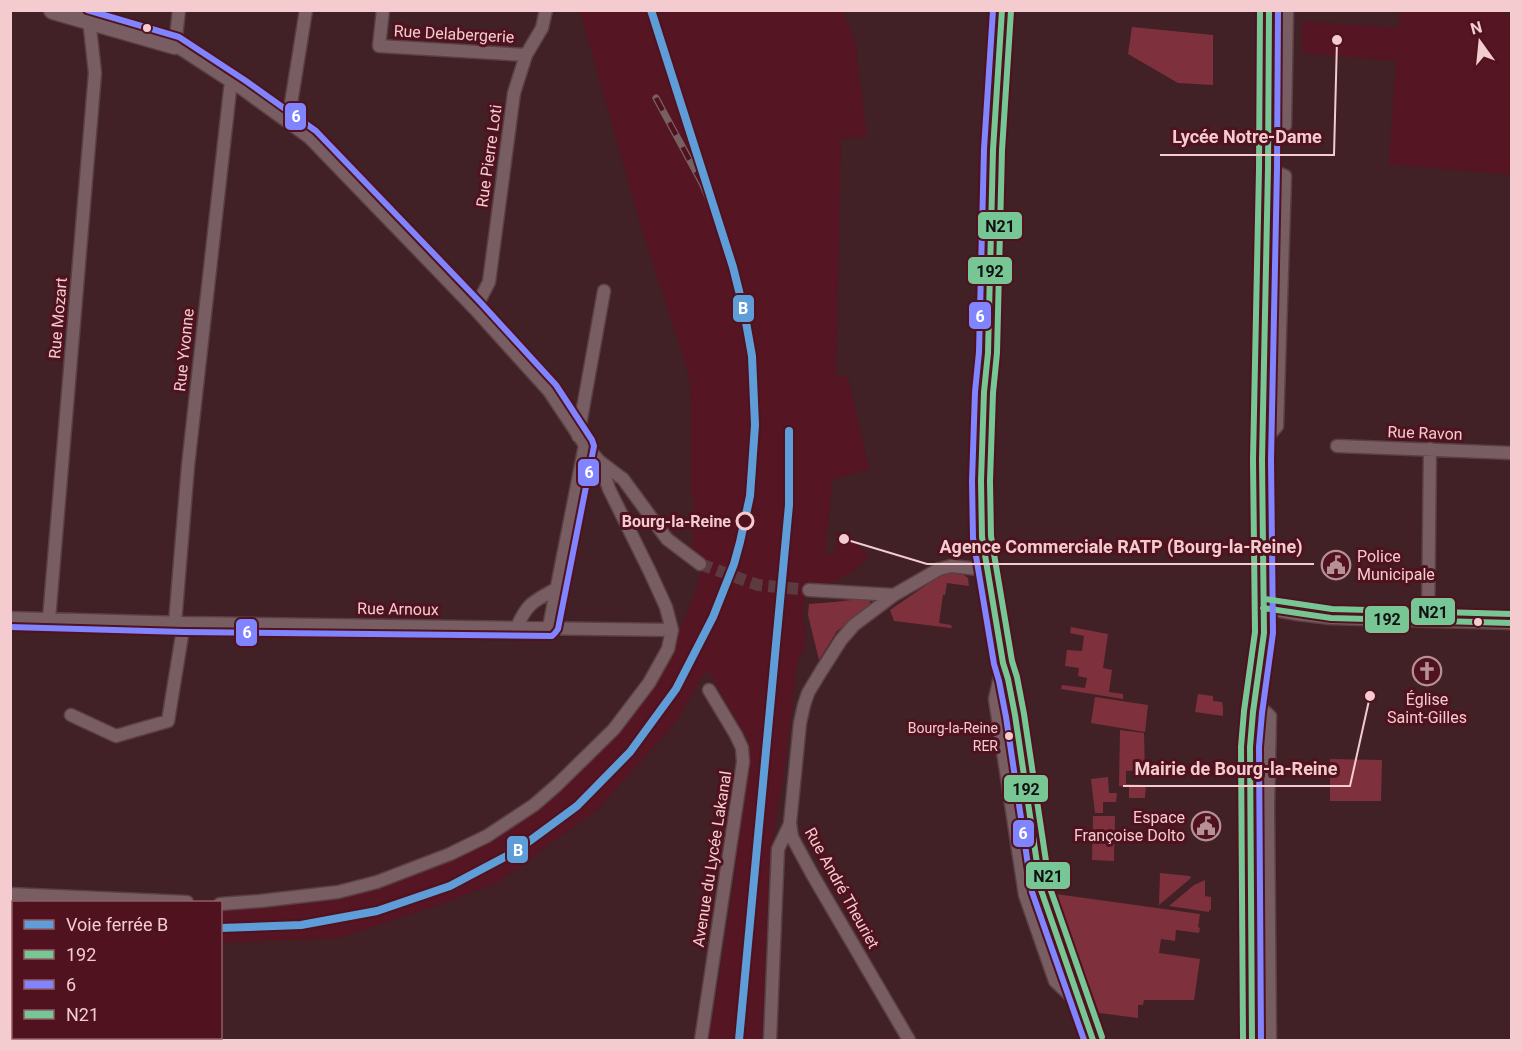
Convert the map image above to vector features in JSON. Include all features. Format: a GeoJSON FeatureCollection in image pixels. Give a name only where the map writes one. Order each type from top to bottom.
{"type":"FeatureCollection","features":[{"type":"Feature","properties":{"kind":"main road"},"geometry":{"type":"LineString","coordinates":[[1002,10],[993,150],[988,353],[981,463],[982,537],[1003,663],[1015,715],[1041,890],[1093,1041]]}},
{"type":"Feature","properties":{"kind":"main road"},"geometry":{"type":"LineString","coordinates":[[1252,1041],[1250,747],[1263,638],[1262,443],[1269,10]]}},
{"type":"Feature","properties":{"kind":"street"},"geometry":{"type":"LineString","coordinates":[[53,10],[89,15],[175,45],[231,81],[310,138],[475,309],[549,391],[581,440],[599,461],[622,479],[667,540],[700,564]]}},
{"type":"Feature","properties":{"kind":"street"},"geometry":{"type":"LineString","coordinates":[[175,45],[179,10]]}},
{"type":"Feature","properties":{"kind":"street"},"geometry":{"type":"LineString","coordinates":[[288,122],[306,10]]}},
{"type":"Feature","properties":{"kind":"street","name":"Rue Delabergerie"},"geometry":{"type":"LineString","coordinates":[[382,10],[379,46],[526,55]]}},
{"type":"Feature","properties":{"kind":"street","name":"Rue Pierre Loti"},"geometry":{"type":"LineString","coordinates":[[475,309],[489,282],[514,93],[526,55],[542,28],[546,10]]}},
{"type":"Feature","properties":{"kind":"street"},"geometry":{"type":"LineString","coordinates":[[1268,131],[1285,125],[1287,10]]}},
{"type":"Feature","properties":{"kind":"street","name":"Rue Mozart"},"geometry":{"type":"LineString","coordinates":[[49,619],[95,73],[89,15]]}},
{"type":"Feature","properties":{"kind":"street","name":"Rue Yvonne"},"geometry":{"type":"LineString","coordinates":[[71,715],[116,736],[168,722],[179,623],[188,466],[231,81]]}},
{"type":"Feature","properties":{"kind":"street"},"geometry":{"type":"LineString","coordinates":[[549,627],[604,291]]}},
{"type":"Feature","properties":{"kind":"street","name":"Rue Ravon"},"geometry":{"type":"LineString","coordinates":[[1337,446],[1512,453]]}},
{"type":"Feature","properties":{"kind":"street"},"geometry":{"type":"LineString","coordinates":[[1428,621],[1430,449]]}},
{"type":"Feature","properties":{"kind":"street"},"geometry":{"type":"LineString","coordinates":[[222,904],[260,902],[338,892],[377,882],[450,854],[487,836],[534,805],[558,785],[614,729],[649,683],[668,649],[672,630],[666,607],[609,489],[599,461]]}},
{"type":"Feature","properties":{"kind":"street","name":"Rue André Theuriet"},"geometry":{"type":"LineString","coordinates":[[909,1041],[792,837],[790,823],[800,723],[808,693],[841,640],[854,625],[894,595],[939,569],[951,566],[988,570]]}},
{"type":"Feature","properties":{"kind":"street"},"geometry":{"type":"LineString","coordinates":[[517,627],[524,610],[538,599],[556,590]]}},
{"type":"Feature","properties":{"kind":"street"},"geometry":{"type":"LineString","coordinates":[[809,591],[894,595]]}},
{"type":"Feature","properties":{"kind":"street"},"geometry":{"type":"LineString","coordinates":[[1263,608],[1323,617],[1512,623]]}},
{"type":"Feature","properties":{"kind":"street","name":"Rue Arnoux"},"geometry":{"type":"LineString","coordinates":[[10,618],[179,623],[672,630]]}},
{"type":"Feature","properties":{"kind":"street","name":"Avenue du Lycée Lakanal"},"geometry":{"type":"LineString","coordinates":[[701,1041],[743,762],[742,748],[736,735],[709,690]]}},
{"type":"Feature","properties":{"kind":"street"},"geometry":{"type":"LineString","coordinates":[[1253,709],[1263,710],[1270,716],[1268,807],[1270,1041]]}},
{"type":"Feature","properties":{"kind":"street"},"geometry":{"type":"LineString","coordinates":[[770,1040],[778,849],[790,823]]}},
{"type":"Feature","properties":{"kind":"street"},"geometry":{"type":"LineString","coordinates":[[10,894],[155,901]]}},
{"type":"Feature","properties":{"kind":"shaded area"},"geometry":{"type":"Polygon","coordinates":[[[580,11],[842,11],[855,40],[867,137],[841,138],[836,376],[848,377],[869,469],[837,478],[832,483],[825,553],[835,554],[837,533],[848,534],[869,557],[837,581],[806,582],[803,620],[806,630],[804,651],[798,658],[784,772],[771,849],[762,1040],[709,1040],[733,888],[750,744],[707,669],[675,723],[598,809],[497,883],[339,938],[222,943],[222,908],[331,899],[426,871],[504,832],[547,803],[597,754],[631,717],[657,676],[695,593],[705,557],[697,554],[691,547],[693,498],[691,495],[690,384],[685,362],[642,231],[580,11]]]}},
{"type":"Feature","properties":{"kind":"shaded area"},"geometry":{"type":"Polygon","coordinates":[[[1400,11],[1496,11],[1511,15],[1511,175],[1389,164],[1396,61],[1302,53],[1302,21],[1398,28],[1400,11]]]}},
{"type":"Feature","properties":{"kind":"shaded area"},"geometry":{"type":"Polygon","coordinates":[[[1132,27],[1213,35],[1213,85],[1178,83],[1128,54],[1132,27]]]}},
{"type":"Feature","properties":{"kind":"shaded area"},"geometry":{"type":"Polygon","coordinates":[[[948,570],[961,573],[968,578],[969,586],[947,583],[939,623],[959,629],[894,621],[890,610],[948,570]]]}},
{"type":"Feature","properties":{"kind":"shaded area"},"geometry":{"type":"Polygon","coordinates":[[[870,600],[870,608],[837,631],[819,660],[808,615],[809,604],[870,600]]]}},
{"type":"Feature","properties":{"kind":"shaded area"},"geometry":{"type":"Polygon","coordinates":[[[1071,627],[1108,634],[1103,668],[1112,670],[1109,692],[1123,694],[1123,699],[1061,689],[1062,685],[1085,688],[1087,678],[1078,676],[1079,668],[1065,666],[1067,650],[1082,651],[1084,636],[1070,633],[1071,627]]]}},
{"type":"Feature","properties":{"kind":"shaded area"},"geometry":{"type":"Polygon","coordinates":[[[1198,694],[1213,696],[1213,701],[1222,702],[1223,716],[1195,712],[1198,694]]]}},
{"type":"Feature","properties":{"kind":"shaded area"},"geometry":{"type":"Polygon","coordinates":[[[1095,697],[1148,705],[1145,732],[1091,723],[1095,697]]]}},
{"type":"Feature","properties":{"kind":"shaded area"},"geometry":{"type":"Polygon","coordinates":[[[1120,730],[1144,733],[1145,770],[1126,771],[1126,784],[1146,785],[1145,798],[1129,798],[1129,787],[1119,786],[1120,730]]]}},
{"type":"Feature","properties":{"kind":"shaded area"},"geometry":{"type":"Polygon","coordinates":[[[1330,759],[1382,760],[1381,801],[1330,801],[1330,759]]]}},
{"type":"Feature","properties":{"kind":"shaded area"},"geometry":{"type":"Polygon","coordinates":[[[1108,777],[1109,793],[1117,793],[1116,802],[1103,802],[1103,813],[1095,813],[1091,779],[1108,777]]]}},
{"type":"Feature","properties":{"kind":"shaded area"},"geometry":{"type":"Polygon","coordinates":[[[1093,816],[1115,816],[1114,861],[1092,860],[1093,816]]]}},
{"type":"Feature","properties":{"kind":"shaded area"},"geometry":{"type":"Polygon","coordinates":[[[1160,873],[1190,876],[1191,878],[1159,905],[1160,873]]]}},
{"type":"Feature","properties":{"kind":"shaded area"},"geometry":{"type":"Polygon","coordinates":[[[1205,880],[1205,896],[1211,897],[1209,912],[1169,906],[1194,885],[1205,880]]]}},
{"type":"Feature","properties":{"kind":"shaded area"},"geometry":{"type":"Polygon","coordinates":[[[1056,894],[1200,914],[1199,933],[1176,930],[1175,941],[1161,939],[1159,953],[1200,959],[1194,1000],[1144,1000],[1143,1005],[1138,1005],[1138,1018],[1099,1013],[1056,894]]]}},
{"type":"Feature","properties":{"kind":"tunnel"},"geometry":{"type":"LineString","coordinates":[[700,564],[758,585],[809,590]]}},
{"type":"Feature","properties":{"kind":"railway"},"geometry":{"type":"LineString","coordinates":[[656,98],[702,183],[723,232]]}},
{"type":"Feature","properties":{"kind":"rail line","name":"B"},"geometry":{"type":"LineString","coordinates":[[222,928],[301,925],[377,911],[450,886],[516,851],[577,806],[630,752],[676,689],[713,617],[734,564],[750,496],[755,425],[752,356],[733,267],[651,10]]}},
{"type":"Feature","properties":{"kind":"rail line","name":"B"},"geometry":{"type":"LineString","coordinates":[[739,1040],[789,505],[789,431]]}},
{"type":"Feature","properties":{"kind":"transit line","name":"6"},"geometry":{"type":"LineString","coordinates":[[10,627],[184,632],[552,636],[558,629],[594,446],[556,385],[481,303],[316,131],[179,37],[87,10]]}},
{"type":"Feature","properties":{"kind":"transit line","name":"6"},"geometry":{"type":"LineString","coordinates":[[993,10],[984,149],[979,352],[975,392],[972,481],[973,538],[994,664],[1006,717],[1032,892],[1084,1040]]}},
{"type":"Feature","properties":{"kind":"transit line","name":"192"},"geometry":{"type":"LineString","coordinates":[[1002,10],[993,150],[988,353],[984,392],[981,481],[982,537],[1003,663],[1015,715],[1041,890],[1093,1040]]}},
{"type":"Feature","properties":{"kind":"transit line","name":"N21"},"geometry":{"type":"LineString","coordinates":[[1243,1040],[1241,747],[1255,632],[1253,460],[1260,10]]}},
{"type":"Feature","properties":{"kind":"transit line","name":"192"},"geometry":{"type":"LineString","coordinates":[[1252,1040],[1250,747],[1264,633],[1262,460],[1269,10]]}},
{"type":"Feature","properties":{"kind":"transit line","name":"6"},"geometry":{"type":"LineString","coordinates":[[1261,1040],[1259,747],[1273,633],[1271,460],[1278,10]]}},
{"type":"Feature","properties":{"kind":"transit line","name":"N21"},"geometry":{"type":"LineString","coordinates":[[1011,11],[1002,150],[997,353],[993,393],[990,481],[991,536],[1012,661],[1024,714],[1050,888],[1102,1037]]}},
{"type":"Feature","properties":{"kind":"transit line","name":"N21"},"geometry":{"type":"LineString","coordinates":[[1265,599],[1332,609],[1512,614]]}},
{"type":"Feature","properties":{"kind":"transit line","name":"192"},"geometry":{"type":"LineString","coordinates":[[1263,608],[1331,618],[1512,623]]}},
{"type":"Feature","properties":{"kind":"place","name":"Lycée Notre-Dame"},"geometry":{"type":"Point","coordinates":[1337,40]}},
{"type":"Feature","properties":{"kind":"place","name":"Bourg-la-Reine"},"geometry":{"type":"Point","coordinates":[745,521]}},
{"type":"Feature","properties":{"kind":"place","name":"Agence Commerciale RATP (Bourg-la-Reine)"},"geometry":{"type":"Point","coordinates":[844,539]}},
{"type":"Feature","properties":{"kind":"place","name":"Police Municipale"},"geometry":{"type":"Point","coordinates":[1336,565]}},
{"type":"Feature","properties":{"kind":"place","name":"Église Saint-Gilles"},"geometry":{"type":"Point","coordinates":[1427,671]}},
{"type":"Feature","properties":{"kind":"place","name":"Mairie de Bourg-la-Reine"},"geometry":{"type":"Point","coordinates":[1370,696]}},
{"type":"Feature","properties":{"kind":"place","name":"Bourg-la-Reine RER"},"geometry":{"type":"Point","coordinates":[1009,736]}},
{"type":"Feature","properties":{"kind":"place","name":"Espace Françoise Dolto"},"geometry":{"type":"Point","coordinates":[1206,826]}}]}
